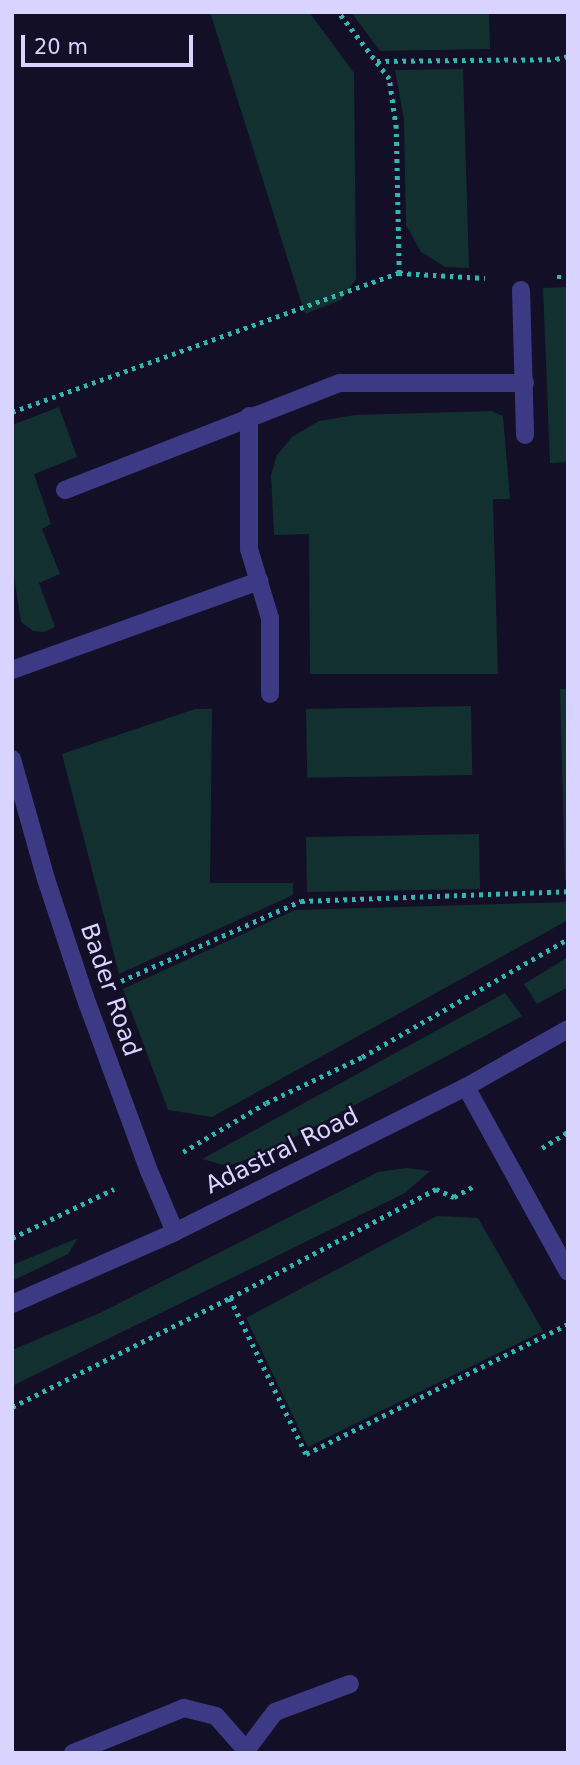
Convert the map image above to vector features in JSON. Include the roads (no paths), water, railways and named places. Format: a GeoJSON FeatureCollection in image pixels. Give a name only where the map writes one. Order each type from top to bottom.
{"type":"FeatureCollection","features":[{"type":"Feature","properties":{"kind":"street"},"geometry":{"type":"LineString","coordinates":[[521,290],[525,435]]}},
{"type":"Feature","properties":{"kind":"street"},"geometry":{"type":"LineString","coordinates":[[65,490],[340,383],[525,383]]}},
{"type":"Feature","properties":{"kind":"street"},"geometry":{"type":"LineString","coordinates":[[250,416],[249,549],[270,618],[270,694]]}},
{"type":"Feature","properties":{"kind":"street"},"geometry":{"type":"LineString","coordinates":[[12,670],[258,581]]}},
{"type":"Feature","properties":{"kind":"street","name":"Bader Road"},"geometry":{"type":"LineString","coordinates":[[12,759],[46,879],[85,997],[149,1171],[175,1232]]}},
{"type":"Feature","properties":{"kind":"street","name":"Adastral Road"},"geometry":{"type":"LineString","coordinates":[[12,1304],[175,1232],[466,1087],[568,1029]]}},
{"type":"Feature","properties":{"kind":"street"},"geometry":{"type":"LineString","coordinates":[[466,1087],[568,1272]]}},
{"type":"Feature","properties":{"kind":"street"},"geometry":{"type":"LineString","coordinates":[[73,1753],[184,1708],[216,1716],[245,1751],[275,1712],[350,1684]]}}]}
